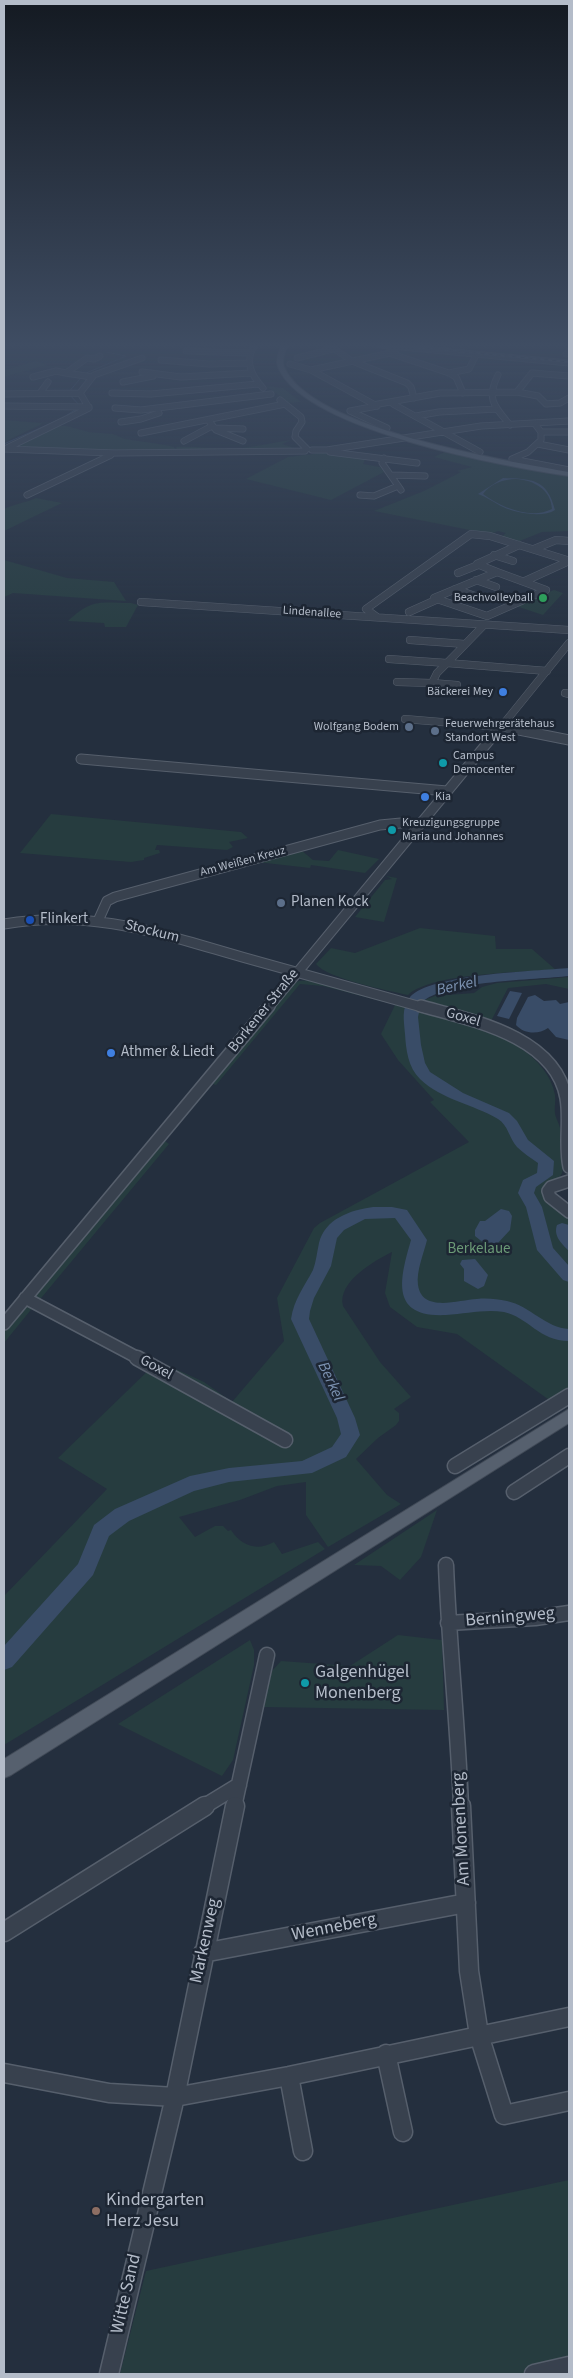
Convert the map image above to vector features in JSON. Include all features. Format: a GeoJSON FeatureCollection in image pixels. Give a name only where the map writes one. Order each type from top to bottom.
{"type":"FeatureCollection","features":[{"type":"Feature","properties":{"kind":"main road"},"geometry":{"type":"LineString","coordinates":[[476,456],[569,474]]}},
{"type":"Feature","properties":{"kind":"main road"},"geometry":{"type":"LineString","coordinates":[[4,1769],[569,1415]]}},
{"type":"Feature","properties":{"kind":"street"},"geometry":{"type":"LineString","coordinates":[[27,495],[108,456]]}},
{"type":"Feature","properties":{"kind":"street"},"geometry":{"type":"LineString","coordinates":[[355,456],[417,463]]}},
{"type":"Feature","properties":{"kind":"street"},"geometry":{"type":"LineString","coordinates":[[517,456],[512,459],[569,470]]}},
{"type":"Feature","properties":{"kind":"street"},"geometry":{"type":"LineString","coordinates":[[360,495],[374,496],[399,488],[382,463],[384,458]]}},
{"type":"Feature","properties":{"kind":"street"},"geometry":{"type":"LineString","coordinates":[[391,475],[425,476]]}},
{"type":"Feature","properties":{"kind":"street"},"geometry":{"type":"LineString","coordinates":[[378,618],[363,608],[412,578],[442,553],[471,534],[490,536],[569,560]]}},
{"type":"Feature","properties":{"kind":"street"},"geometry":{"type":"LineString","coordinates":[[534,550],[556,540],[569,541]]}},
{"type":"Feature","properties":{"kind":"street"},"geometry":{"type":"LineString","coordinates":[[458,573],[478,565],[479,561],[519,545]]}},
{"type":"Feature","properties":{"kind":"street"},"geometry":{"type":"LineString","coordinates":[[494,555],[512,561]]}},
{"type":"Feature","properties":{"kind":"street"},"geometry":{"type":"LineString","coordinates":[[526,581],[569,560]]}},
{"type":"Feature","properties":{"kind":"street"},"geometry":{"type":"LineString","coordinates":[[478,565],[526,581],[546,590],[487,616],[434,598],[497,572]]}},
{"type":"Feature","properties":{"kind":"street"},"geometry":{"type":"LineString","coordinates":[[398,575],[412,578]]}},
{"type":"Feature","properties":{"kind":"street"},"geometry":{"type":"LineString","coordinates":[[476,580],[496,587]]}},
{"type":"Feature","properties":{"kind":"street"},"geometry":{"type":"LineString","coordinates":[[455,589],[476,596]]}},
{"type":"Feature","properties":{"kind":"street"},"geometry":{"type":"LineString","coordinates":[[409,612],[438,599]]}},
{"type":"Feature","properties":{"kind":"street","name":"Lindenallee"},"geometry":{"type":"LineString","coordinates":[[141,602],[569,630]]}},
{"type":"Feature","properties":{"kind":"street"},"geometry":{"type":"LineString","coordinates":[[432,683],[437,673],[484,625]]}},
{"type":"Feature","properties":{"kind":"street"},"geometry":{"type":"LineString","coordinates":[[410,640],[465,644]]}},
{"type":"Feature","properties":{"kind":"street","name":"Borkener Straße"},"geometry":{"type":"LineString","coordinates":[[4,1324],[569,643]]}},
{"type":"Feature","properties":{"kind":"street"},"geometry":{"type":"LineString","coordinates":[[389,659],[547,671]]}},
{"type":"Feature","properties":{"kind":"street"},"geometry":{"type":"LineString","coordinates":[[396,682],[457,685]]}},
{"type":"Feature","properties":{"kind":"street"},"geometry":{"type":"LineString","coordinates":[[405,720],[501,727],[566,740],[569,731]]}},
{"type":"Feature","properties":{"kind":"street"},"geometry":{"type":"LineString","coordinates":[[80,759],[447,791]]}},
{"type":"Feature","properties":{"kind":"street","name":"Am Weißen Kreuz"},"geometry":{"type":"LineString","coordinates":[[98,921],[107,901],[115,897],[380,825],[401,823]]}},
{"type":"Feature","properties":{"kind":"street","name":"Stockum"},"geometry":{"type":"LineString","coordinates":[[4,924],[39,920],[98,921],[156,933],[296,972]]}},
{"type":"Feature","properties":{"kind":"street","name":"Goxel"},"geometry":{"type":"LineString","coordinates":[[296,972],[488,1026],[512,1036],[537,1052],[557,1074],[566,1099],[566,1144],[569,1167]]}},
{"type":"Feature","properties":{"kind":"street"},"geometry":{"type":"LineString","coordinates":[[557,1074],[569,1073]]}},
{"type":"Feature","properties":{"kind":"street"},"geometry":{"type":"LineString","coordinates":[[569,1181],[551,1187],[548,1191],[550,1197],[569,1212]]}},
{"type":"Feature","properties":{"kind":"street","name":"Goxel"},"geometry":{"type":"LineString","coordinates":[[25,1298],[285,1440]]}},
{"type":"Feature","properties":{"kind":"street"},"geometry":{"type":"LineString","coordinates":[[455,1466],[569,1396]]}},
{"type":"Feature","properties":{"kind":"street"},"geometry":{"type":"LineString","coordinates":[[514,1492],[569,1456]]}},
{"type":"Feature","properties":{"kind":"street","name":"Berningweg"},"geometry":{"type":"LineString","coordinates":[[446,1565],[448,1623],[526,1618],[569,1612]]}},
{"type":"Feature","properties":{"kind":"street","name":"Am Monenberg"},"geometry":{"type":"LineString","coordinates":[[448,1623],[457,1714],[469,1971],[479,2035]]}},
{"type":"Feature","properties":{"kind":"street","name":"Markenweg"},"geometry":{"type":"LineString","coordinates":[[175,2097],[202,1953],[267,1655]]}},
{"type":"Feature","properties":{"kind":"street"},"geometry":{"type":"LineString","coordinates":[[4,1932],[239,1785]]}},
{"type":"Feature","properties":{"kind":"street","name":"Wenneberg"},"geometry":{"type":"LineString","coordinates":[[202,1953],[466,1903]]}},
{"type":"Feature","properties":{"kind":"street"},"geometry":{"type":"LineString","coordinates":[[4,2073],[109,2094],[175,2097],[289,2076],[386,2054],[569,2017]]}},
{"type":"Feature","properties":{"kind":"street"},"geometry":{"type":"LineString","coordinates":[[479,2035],[504,2115],[569,2101]]}},
{"type":"Feature","properties":{"kind":"street"},"geometry":{"type":"LineString","coordinates":[[386,2054],[403,2132]]}},
{"type":"Feature","properties":{"kind":"street"},"geometry":{"type":"LineString","coordinates":[[289,2076],[303,2151]]}},
{"type":"Feature","properties":{"kind":"street","name":"Witte Sand"},"geometry":{"type":"LineString","coordinates":[[109,2374],[175,2097]]}},
{"type":"Feature","properties":{"kind":"street"},"geometry":{"type":"LineString","coordinates":[[534,2374],[569,2366]]}},
{"type":"Feature","properties":{"kind":"green space"},"geometry":{"type":"Polygon","coordinates":[[[471,456],[569,476],[569,531],[542,532],[517,542],[501,537],[506,533],[498,531],[490,534],[374,511],[424,491],[461,472],[457,471],[472,467],[434,457],[471,456]]]}},
{"type":"Feature","properties":{"kind":"green space"},"geometry":{"type":"Polygon","coordinates":[[[288,457],[366,457],[363,464],[380,467],[384,472],[331,500],[246,479],[288,457]]]}},
{"type":"Feature","properties":{"kind":"green space"},"geometry":{"type":"Polygon","coordinates":[[[36,498],[62,503],[4,531],[4,509],[36,498]]]}},
{"type":"Feature","properties":{"kind":"green space"},"geometry":{"type":"Polygon","coordinates":[[[4,560],[67,578],[114,582],[126,601],[13,593],[4,597],[4,560]]]}},
{"type":"Feature","properties":{"kind":"green space"},"geometry":{"type":"Polygon","coordinates":[[[554,590],[563,593],[543,615],[516,606],[554,590]]]}},
{"type":"Feature","properties":{"kind":"green space"},"geometry":{"type":"Polygon","coordinates":[[[97,603],[131,603],[138,605],[126,627],[105,627],[104,623],[68,621],[84,608],[97,603]]]}},
{"type":"Feature","properties":{"kind":"green space"},"geometry":{"type":"Polygon","coordinates":[[[51,814],[241,832],[248,838],[229,842],[233,847],[227,850],[157,845],[155,850],[159,850],[160,853],[144,858],[144,860],[131,862],[20,853],[51,814]]]}},
{"type":"Feature","properties":{"kind":"green space"},"geometry":{"type":"Polygon","coordinates":[[[301,850],[313,860],[329,861],[338,850],[379,859],[365,873],[311,865],[310,868],[257,862],[301,850]]]}},
{"type":"Feature","properties":{"kind":"green space"},"geometry":{"type":"Polygon","coordinates":[[[386,876],[397,878],[384,922],[355,917],[385,880],[392,879],[386,876]]]}},
{"type":"Feature","properties":{"kind":"green space"},"geometry":{"type":"Polygon","coordinates":[[[420,928],[495,936],[496,949],[532,949],[556,970],[456,978],[436,982],[408,995],[344,979],[322,969],[316,964],[331,948],[355,953],[420,928]]]}},
{"type":"Feature","properties":{"kind":"green space"},"geometry":{"type":"Polygon","coordinates":[[[569,977],[569,989],[546,984],[508,988],[490,1023],[478,1017],[422,1001],[435,996],[474,993],[482,987],[497,983],[569,977]]]}},
{"type":"Feature","properties":{"kind":"green space"},"geometry":{"type":"Polygon","coordinates":[[[311,980],[392,1004],[323,986],[300,984],[216,1085],[213,1084],[165,1141],[169,1144],[37,1303],[33,1296],[293,984],[299,981],[311,980]]]}},
{"type":"Feature","properties":{"kind":"green space","name":"Berkelaue"},"geometry":{"type":"Polygon","coordinates":[[[396,1003],[416,1008],[418,1012],[479,1027],[507,1040],[533,1058],[551,1081],[555,1095],[555,1114],[560,1126],[560,1154],[563,1171],[558,1178],[543,1189],[569,1215],[569,1391],[552,1402],[457,1334],[417,1327],[390,1307],[385,1293],[392,1252],[376,1261],[358,1273],[351,1281],[343,1297],[343,1306],[380,1362],[411,1397],[394,1409],[399,1413],[399,1421],[396,1425],[378,1438],[356,1459],[387,1495],[401,1504],[328,1547],[306,1515],[306,1482],[277,1486],[240,1500],[179,1517],[195,1537],[215,1526],[223,1526],[228,1531],[231,1530],[239,1540],[255,1547],[274,1542],[282,1554],[318,1542],[325,1549],[4,1745],[4,1596],[107,1489],[58,1458],[158,1361],[204,1382],[232,1402],[284,1341],[277,1298],[314,1228],[469,1142],[430,1102],[434,1100],[398,1060],[381,1034],[396,1003]]]}},
{"type":"Feature","properties":{"kind":"green space"},"geometry":{"type":"Polygon","coordinates":[[[34,1306],[4,1343],[4,1331],[24,1307],[34,1306]]]}},
{"type":"Feature","properties":{"kind":"green space"},"geometry":{"type":"Polygon","coordinates":[[[437,1510],[421,1557],[400,1580],[381,1566],[354,1565],[437,1510]]]}},
{"type":"Feature","properties":{"kind":"green space"},"geometry":{"type":"Polygon","coordinates":[[[398,1635],[442,1640],[444,1710],[263,1707],[272,1671],[281,1661],[350,1666],[398,1635]]]}},
{"type":"Feature","properties":{"kind":"green space"},"geometry":{"type":"Polygon","coordinates":[[[250,1640],[254,1650],[254,1665],[233,1760],[222,1776],[118,1724],[250,1640]]]}},
{"type":"Feature","properties":{"kind":"green space"},"geometry":{"type":"Polygon","coordinates":[[[569,2180],[569,2374],[120,2374],[146,2271],[569,2180]]]}},
{"type":"Feature","properties":{"kind":"water"},"geometry":{"type":"Polygon","coordinates":[[[503,478],[530,480],[542,486],[547,492],[552,499],[555,510],[544,514],[522,513],[503,507],[478,494],[503,478]],[[511,479],[502,481],[489,487],[483,494],[498,503],[525,513],[544,512],[552,509],[551,502],[545,491],[529,481],[511,479]]]}},
{"type":"Feature","properties":{"kind":"water"},"geometry":{"type":"Polygon","coordinates":[[[510,991],[522,993],[509,1019],[497,1016],[510,991]]]}},
{"type":"Feature","properties":{"kind":"water"},"geometry":{"type":"Polygon","coordinates":[[[535,995],[544,1001],[556,1000],[560,1004],[569,1002],[569,1040],[556,1037],[548,1028],[540,1032],[527,1032],[516,1025],[517,1018],[528,997],[535,995]]]}},
{"type":"Feature","properties":{"kind":"water"},"geometry":{"type":"Polygon","coordinates":[[[501,1209],[509,1211],[512,1216],[510,1230],[497,1244],[485,1244],[475,1236],[475,1230],[480,1221],[485,1221],[501,1209]]]}},
{"type":"Feature","properties":{"kind":"water"},"geometry":{"type":"Polygon","coordinates":[[[562,1223],[569,1225],[569,1251],[559,1240],[556,1233],[557,1225],[562,1223]]]}},
{"type":"Feature","properties":{"kind":"water"},"geometry":{"type":"Polygon","coordinates":[[[475,1259],[488,1275],[484,1286],[478,1289],[464,1281],[464,1269],[460,1264],[462,1260],[475,1259]]]}},
{"type":"Feature","properties":{"kind":"waterway","name":"Berkel"},"geometry":{"type":"LineString","coordinates":[[569,972],[469,982],[432,990],[420,996],[413,1003],[410,1017],[416,1059],[419,1068],[425,1075],[445,1090],[504,1116],[512,1124],[522,1143],[546,1161],[545,1175],[529,1184],[526,1193],[534,1207],[545,1250],[569,1276]]}},
{"type":"Feature","properties":{"kind":"waterway","name":"Berkel"},"geometry":{"type":"LineString","coordinates":[[4,1661],[86,1569],[101,1531],[122,1515],[190,1484],[229,1475],[305,1468],[339,1452],[351,1435],[346,1418],[300,1319],[305,1298],[323,1266],[329,1238],[345,1221],[354,1216],[373,1212],[401,1214],[419,1240],[409,1280],[412,1296],[418,1303],[436,1309],[477,1305],[507,1307],[518,1311],[553,1333],[569,1335]]}},
{"type":"Feature","properties":{"kind":"place","name":"Beachvolleyball"},"geometry":{"type":"Point","coordinates":[543,598]}},
{"type":"Feature","properties":{"kind":"place","name":"Bäckerei Mey"},"geometry":{"type":"Point","coordinates":[503,692]}},
{"type":"Feature","properties":{"kind":"place","name":"Wolfgang Bodem"},"geometry":{"type":"Point","coordinates":[409,727]}},
{"type":"Feature","properties":{"kind":"place","name":"Feuerwehrgerätehaus Standort West"},"geometry":{"type":"Point","coordinates":[435,731]}},
{"type":"Feature","properties":{"kind":"place","name":"Campus Democenter"},"geometry":{"type":"Point","coordinates":[443,763]}},
{"type":"Feature","properties":{"kind":"place","name":"Kia"},"geometry":{"type":"Point","coordinates":[425,797]}},
{"type":"Feature","properties":{"kind":"place","name":"Kreuzigungsgruppe Maria und Johannes"},"geometry":{"type":"Point","coordinates":[392,830]}},
{"type":"Feature","properties":{"kind":"place","name":"Planen Kock"},"geometry":{"type":"Point","coordinates":[281,903]}},
{"type":"Feature","properties":{"kind":"place","name":"Flinkert"},"geometry":{"type":"Point","coordinates":[30,920]}},
{"type":"Feature","properties":{"kind":"place","name":"Athmer & Liedt"},"geometry":{"type":"Point","coordinates":[111,1053]}},
{"type":"Feature","properties":{"kind":"place","name":"Galgenhügel Monenberg"},"geometry":{"type":"Point","coordinates":[305,1683]}},
{"type":"Feature","properties":{"kind":"place","name":"Kindergarten Herz Jesu"},"geometry":{"type":"Point","coordinates":[96,2211]}}]}
